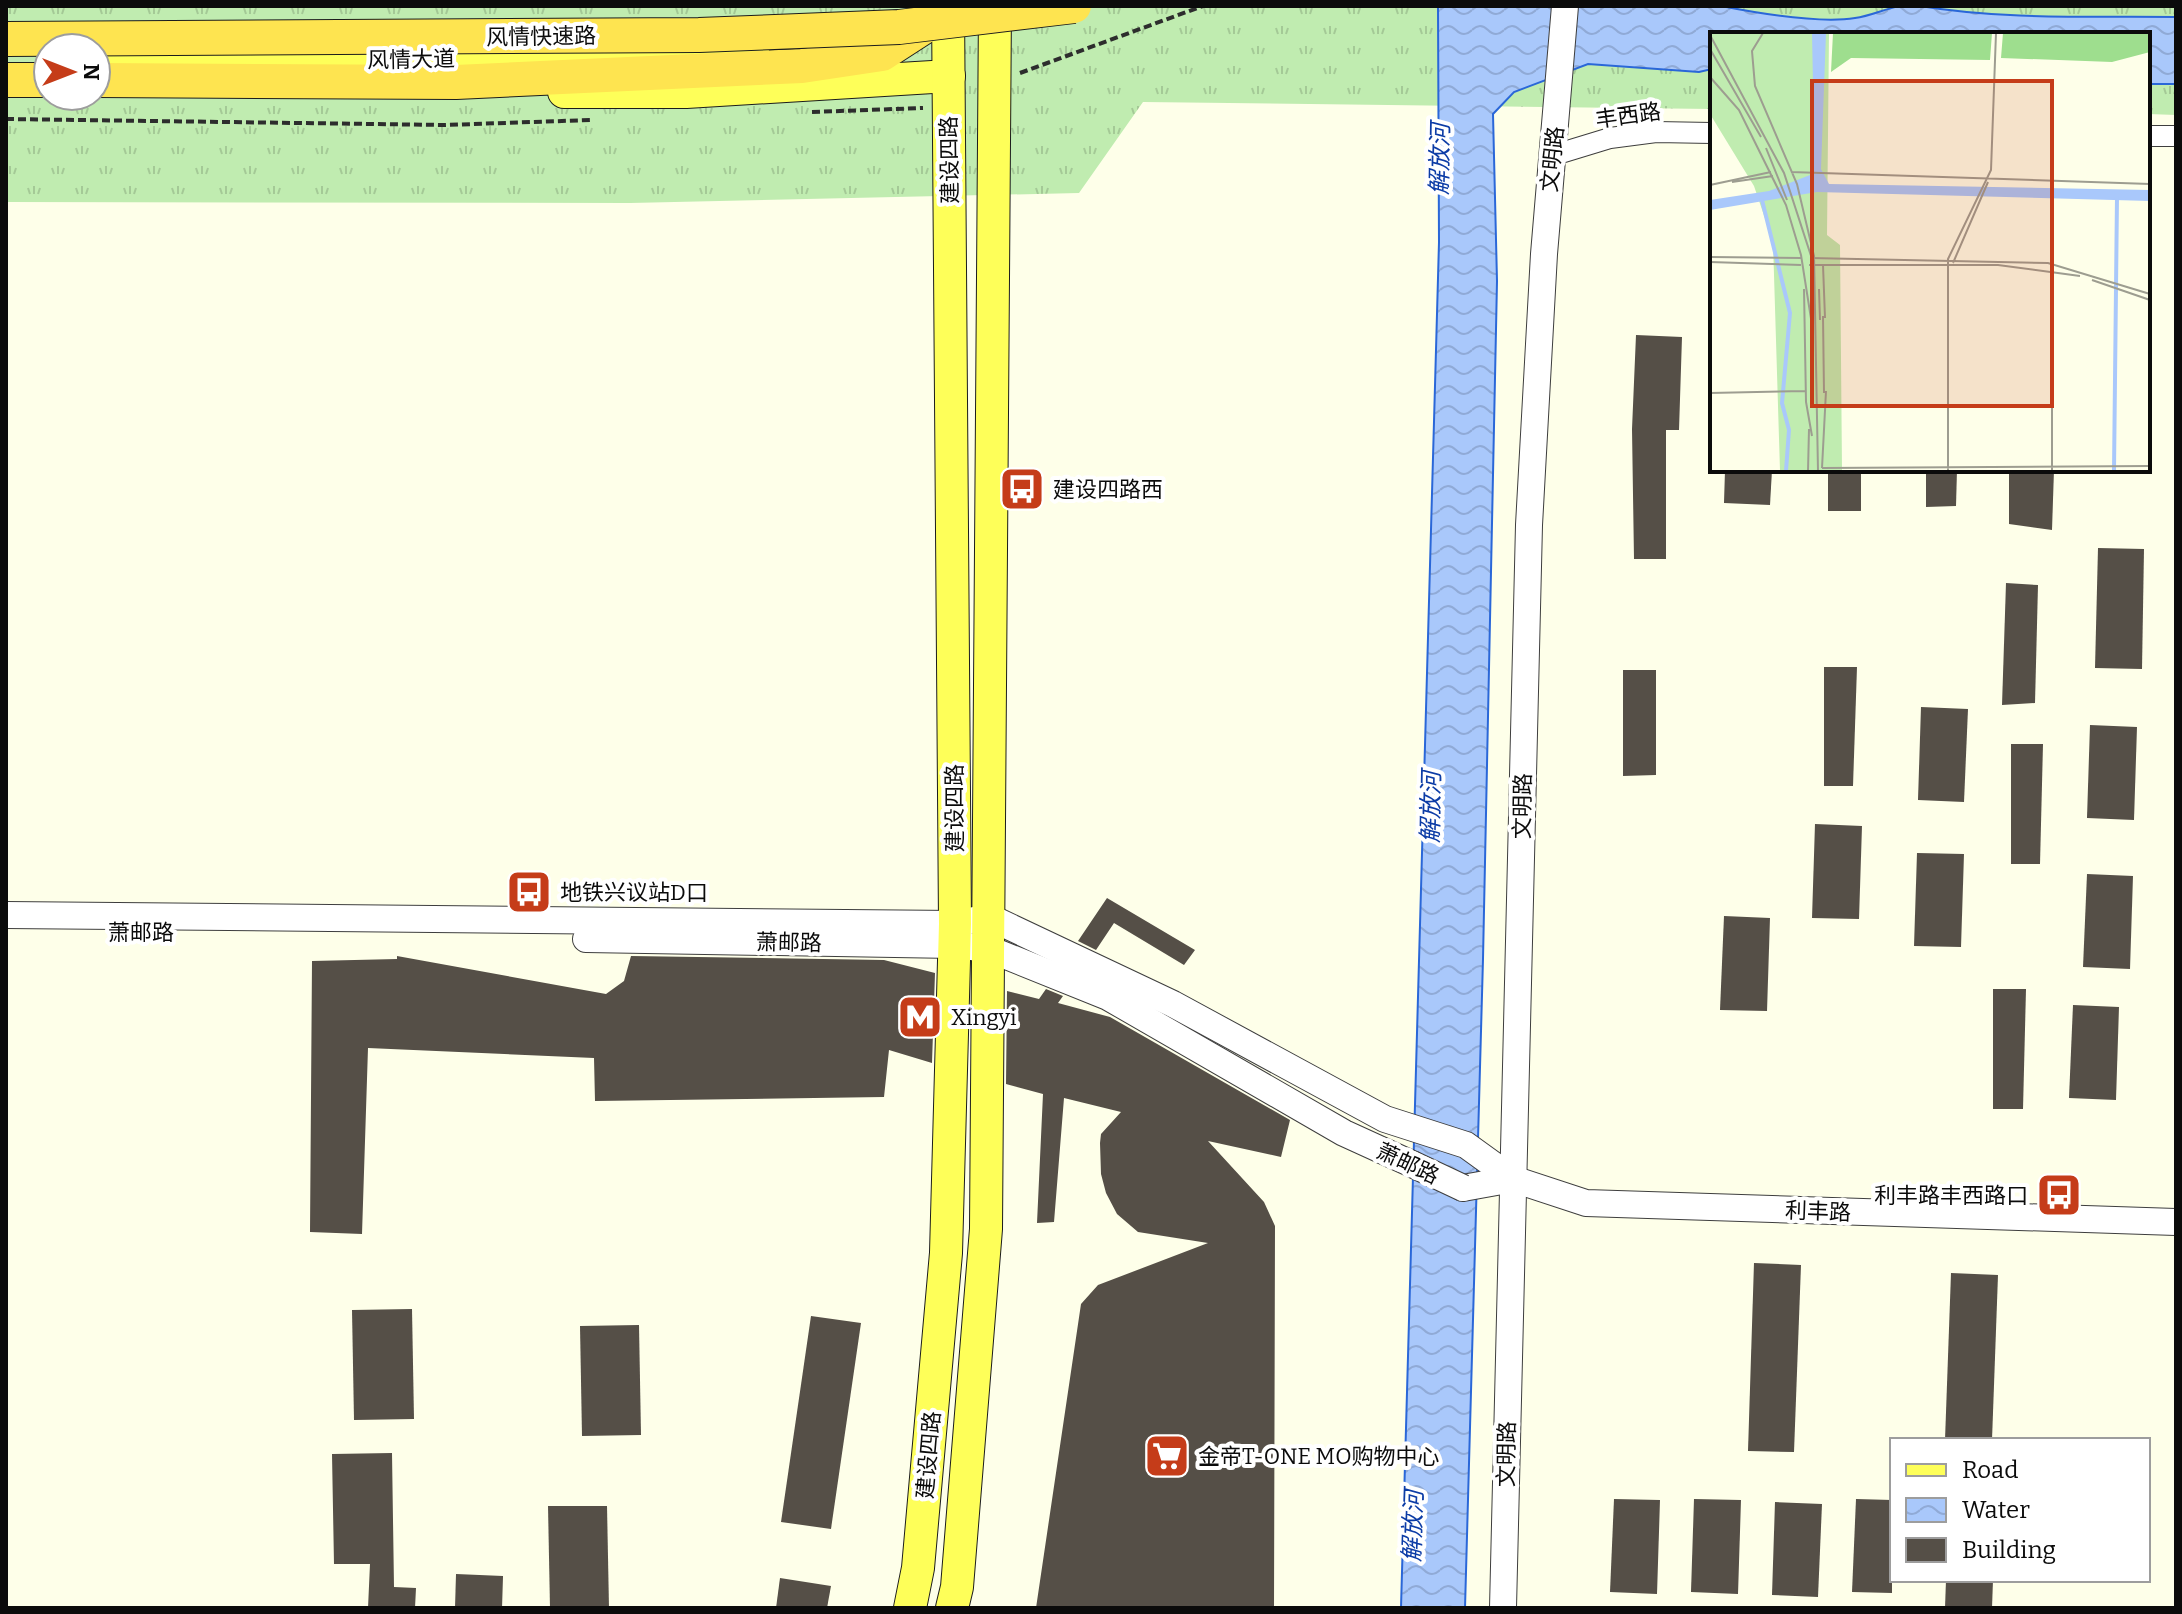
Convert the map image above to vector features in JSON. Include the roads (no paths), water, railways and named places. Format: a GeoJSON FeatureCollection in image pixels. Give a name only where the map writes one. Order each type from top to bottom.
{"type":"FeatureCollection","features":[{"type":"Feature","properties":{"kind":"highway","name":"风情快速路"},"geometry":{"type":"LineString","coordinates":[[6,39],[699,35],[899,27],[1074,6]]}},
{"type":"Feature","properties":{"kind":"highway"},"geometry":{"type":"LineString","coordinates":[[112,80],[456,82],[802,66],[882,54],[951,8]]}},
{"type":"Feature","properties":{"kind":"highway"},"geometry":{"type":"LineString","coordinates":[[6,80],[32,80]]}},
{"type":"Feature","properties":{"kind":"main road","name":"建设四路"},"geometry":{"type":"LineString","coordinates":[[952,1608],[957,1587],[986,1229],[995,6]]}},
{"type":"Feature","properties":{"kind":"main road","name":"建设四路"},"geometry":{"type":"LineString","coordinates":[[910,1608],[918,1568],[946,1253],[955,934],[951,8]]}},
{"type":"Feature","properties":{"kind":"main road","name":"风情大道"},"geometry":{"type":"LineString","coordinates":[[112,63],[678,54],[795,46],[907,13],[951,8]]}},
{"type":"Feature","properties":{"kind":"main road"},"geometry":{"type":"LineString","coordinates":[[6,64],[32,63]]}},
{"type":"Feature","properties":{"kind":"main road"},"geometry":{"type":"LineString","coordinates":[[112,94],[686,92],[949,76]]}},
{"type":"Feature","properties":{"kind":"main road"},"geometry":{"type":"LineString","coordinates":[[6,95],[32,95]]}},
{"type":"Feature","properties":{"kind":"street","name":"文明路"},"geometry":{"type":"LineString","coordinates":[[1503,1608],[1529,525],[1551,156],[1565,6]]}},
{"type":"Feature","properties":{"kind":"street","name":"丰西路"},"geometry":{"type":"LineString","coordinates":[[1551,156],[1610,138],[1656,132],[1710,133]]}},
{"type":"Feature","properties":{"kind":"street"},"geometry":{"type":"LineString","coordinates":[[2150,136],[2176,136]]}},
{"type":"Feature","properties":{"kind":"street","name":"萧邮路"},"geometry":{"type":"LineString","coordinates":[[6,915],[525,920],[955,934],[1108,997],[1344,1133],[1463,1188],[1513,1179]]}},
{"type":"Feature","properties":{"kind":"street"},"geometry":{"type":"LineString","coordinates":[[955,934],[989,917],[1173,1004],[1385,1119],[1466,1145],[1513,1179]]}},
{"type":"Feature","properties":{"kind":"street","name":"萧邮路"},"geometry":{"type":"LineString","coordinates":[[6,932],[955,934]]}},
{"type":"Feature","properties":{"kind":"street","name":"利丰路"},"geometry":{"type":"LineString","coordinates":[[1513,1179],[1586,1203],[2176,1222]]}},
{"type":"Feature","properties":{"kind":"water","name":"解放河"},"geometry":{"type":"Polygon","coordinates":[[[1911,5],[2016,15],[2176,17],[2176,84],[2150,84],[2150,32],[1710,32],[1710,69],[1699,72],[1588,64],[1514,92],[1493,114],[1497,281],[1465,1608],[1401,1608],[1439,242],[1438,6],[1721,6],[1824,20],[1855,18],[1911,5]]]}},
{"type":"Feature","properties":{"kind":"place","name":"建设四路西"},"geometry":{"type":"Point","coordinates":[1022,489]}},
{"type":"Feature","properties":{"kind":"place","name":"地铁兴议站D口"},"geometry":{"type":"Point","coordinates":[529,892]}},
{"type":"Feature","properties":{"kind":"place","name":"Xingyi"},"geometry":{"type":"Point","coordinates":[920,1017]}},
{"type":"Feature","properties":{"kind":"place","name":"利丰路丰西路口"},"geometry":{"type":"Point","coordinates":[2059,1195]}},
{"type":"Feature","properties":{"kind":"place","name":"金帝T-ONE MO购物中心"},"geometry":{"type":"Point","coordinates":[1167,1456]}}]}
